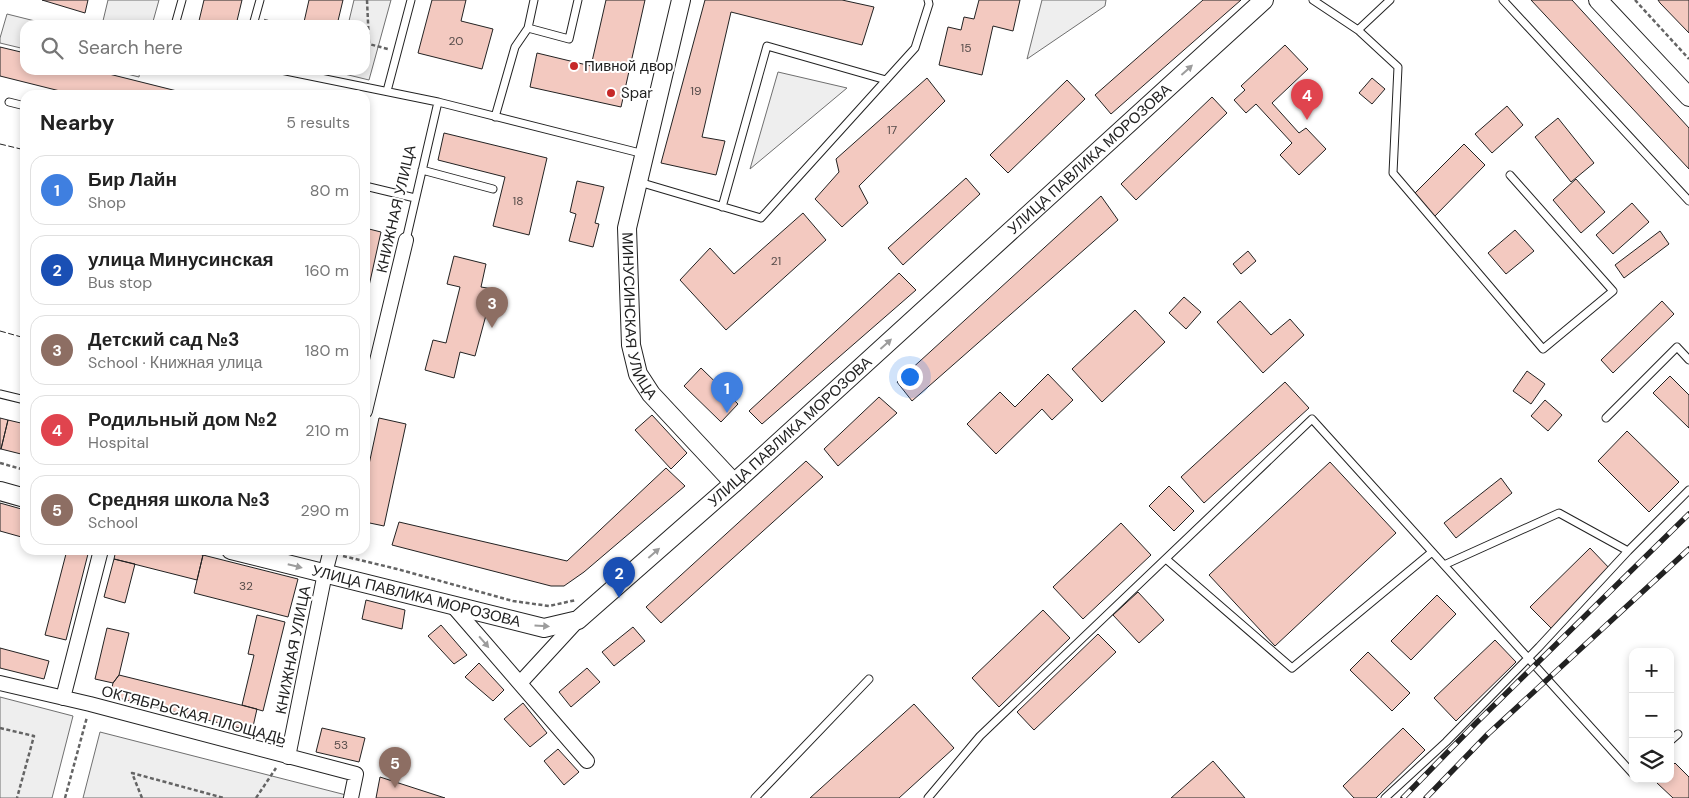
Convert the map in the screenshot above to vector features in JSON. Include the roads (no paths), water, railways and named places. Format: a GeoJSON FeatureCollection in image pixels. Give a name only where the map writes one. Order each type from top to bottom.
{"type":"FeatureCollection","features":[{"type":"Feature","properties":{"kind":"street","name":"МИНУСИНСКАЯ УЛИЦА"},"geometry":{"type":"LineString","coordinates":[[681,0],[627,228],[632,345],[638,374],[651,394],[734,483]]}},
{"type":"Feature","properties":{"kind":"street","name":"УЛИЦА ПАВЛИКА МОРОЗОВА"},"geometry":{"type":"LineString","coordinates":[[251,555],[544,628],[578,620],[734,483],[1264,0]]}},
{"type":"Feature","properties":{"kind":"street"},"geometry":{"type":"LineString","coordinates":[[1598,0],[1689,96]]}},
{"type":"Feature","properties":{"kind":"street","name":"КНИЖНАЯ УЛИЦА"},"geometry":{"type":"LineString","coordinates":[[370,390],[406,240]]}},
{"type":"Feature","properties":{"kind":"street"},"geometry":{"type":"LineString","coordinates":[[0,491],[20,497]]}},
{"type":"Feature","properties":{"kind":"street"},"geometry":{"type":"LineString","coordinates":[[63,698],[100,555]]}},
{"type":"Feature","properties":{"kind":"street","name":"КНИЖНАЯ УЛИЦА"},"geometry":{"type":"LineString","coordinates":[[286,756],[330,555]]}},
{"type":"Feature","properties":{"kind":"street"},"geometry":{"type":"LineString","coordinates":[[452,605],[587,761]]}},
{"type":"Feature","properties":{"kind":"street"},"geometry":{"type":"LineString","coordinates":[[520,683],[578,620]]}},
{"type":"Feature","properties":{"kind":"street","name":"ОКТЯБРЬСКАЯ ПЛОЩАДЬ"},"geometry":{"type":"LineString","coordinates":[[0,683],[90,704],[356,774],[351,798]]}},
{"type":"Feature","properties":{"kind":"lane"},"geometry":{"type":"LineString","coordinates":[[177,20],[182,0]]}},
{"type":"Feature","properties":{"kind":"lane"},"geometry":{"type":"LineString","coordinates":[[255,20],[260,0]]}},
{"type":"Feature","properties":{"kind":"lane"},"geometry":{"type":"LineString","coordinates":[[387,91],[411,0]]}},
{"type":"Feature","properties":{"kind":"lane"},"geometry":{"type":"LineString","coordinates":[[495,117],[515,47],[528,28],[534,0]]}},
{"type":"Feature","properties":{"kind":"lane"},"geometry":{"type":"LineString","coordinates":[[528,28],[569,39],[578,0]]}},
{"type":"Feature","properties":{"kind":"lane"},"geometry":{"type":"LineString","coordinates":[[638,182],[761,218],[915,48],[929,4],[928,0]]}},
{"type":"Feature","properties":{"kind":"lane"},"geometry":{"type":"LineString","coordinates":[[1313,0],[1358,30],[1398,67],[1393,172],[1542,349],[1614,290],[1510,176]]}},
{"type":"Feature","properties":{"kind":"lane"},"geometry":{"type":"LineString","coordinates":[[1358,30],[1390,0]]}},
{"type":"Feature","properties":{"kind":"lane"},"geometry":{"type":"LineString","coordinates":[[1503,0],[1689,201]]}},
{"type":"Feature","properties":{"kind":"lane"},"geometry":{"type":"LineString","coordinates":[[722,207],[767,46],[886,80]]}},
{"type":"Feature","properties":{"kind":"lane"},"geometry":{"type":"LineString","coordinates":[[306,75],[438,102],[645,154]]}},
{"type":"Feature","properties":{"kind":"lane"},"geometry":{"type":"LineString","coordinates":[[9,102],[20,105]]}},
{"type":"Feature","properties":{"kind":"lane","name":"КНИЖНАЯ УЛИЦА"},"geometry":{"type":"LineString","coordinates":[[406,240],[438,102]]}},
{"type":"Feature","properties":{"kind":"lane"},"geometry":{"type":"LineString","coordinates":[[422,170],[493,189]]}},
{"type":"Feature","properties":{"kind":"lane"},"geometry":{"type":"LineString","coordinates":[[370,187],[416,198]]}},
{"type":"Feature","properties":{"kind":"lane"},"geometry":{"type":"LineString","coordinates":[[1606,418],[1677,347],[1689,360]]}},
{"type":"Feature","properties":{"kind":"lane"},"geometry":{"type":"LineString","coordinates":[[0,394],[20,399]]}},
{"type":"Feature","properties":{"kind":"lane"},"geometry":{"type":"LineString","coordinates":[[928,798],[980,736],[1312,419],[1629,770]]}},
{"type":"Feature","properties":{"kind":"lane"},"geometry":{"type":"LineString","coordinates":[[1385,798],[1446,742],[1628,551],[1689,490]]}},
{"type":"Feature","properties":{"kind":"lane"},"geometry":{"type":"LineString","coordinates":[[1444,565],[1558,513],[1628,551]]}},
{"type":"Feature","properties":{"kind":"lane"},"geometry":{"type":"LineString","coordinates":[[1166,559],[1292,668],[1432,552]]}},
{"type":"Feature","properties":{"kind":"lane"},"geometry":{"type":"LineString","coordinates":[[754,798],[869,679]]}},
{"type":"Feature","properties":{"kind":"lane"},"geometry":{"type":"LineString","coordinates":[[1673,738],[1678,734]]}},
{"type":"Feature","properties":{"kind":"railway"},"geometry":{"type":"LineString","coordinates":[[1403,798],[1475,724],[1689,514]]}},
{"type":"Feature","properties":{"kind":"railway"},"geometry":{"type":"LineString","coordinates":[[1426,798],[1488,734],[1689,549]]}},
{"type":"Feature","properties":{"kind":"place","name":"Пивной двор"},"geometry":{"type":"Point","coordinates":[574,66]}},
{"type":"Feature","properties":{"kind":"place","name":"Spar"},"geometry":{"type":"Point","coordinates":[611,93]}},
{"type":"Feature","properties":{"kind":"place","name":"Родильный дом №2"},"geometry":{"type":"Point","coordinates":[1307,120]}},
{"type":"Feature","properties":{"kind":"place","name":"Детский сад №3"},"geometry":{"type":"Point","coordinates":[492,328]}},
{"type":"Feature","properties":{"kind":"place","name":"Бир Лайн"},"geometry":{"type":"Point","coordinates":[727,413]}},
{"type":"Feature","properties":{"kind":"place","name":"улица Минусинская"},"geometry":{"type":"Point","coordinates":[619,598]}},
{"type":"Feature","properties":{"kind":"place","name":"Средняя школа №3"},"geometry":{"type":"Point","coordinates":[395,788]}}]}
